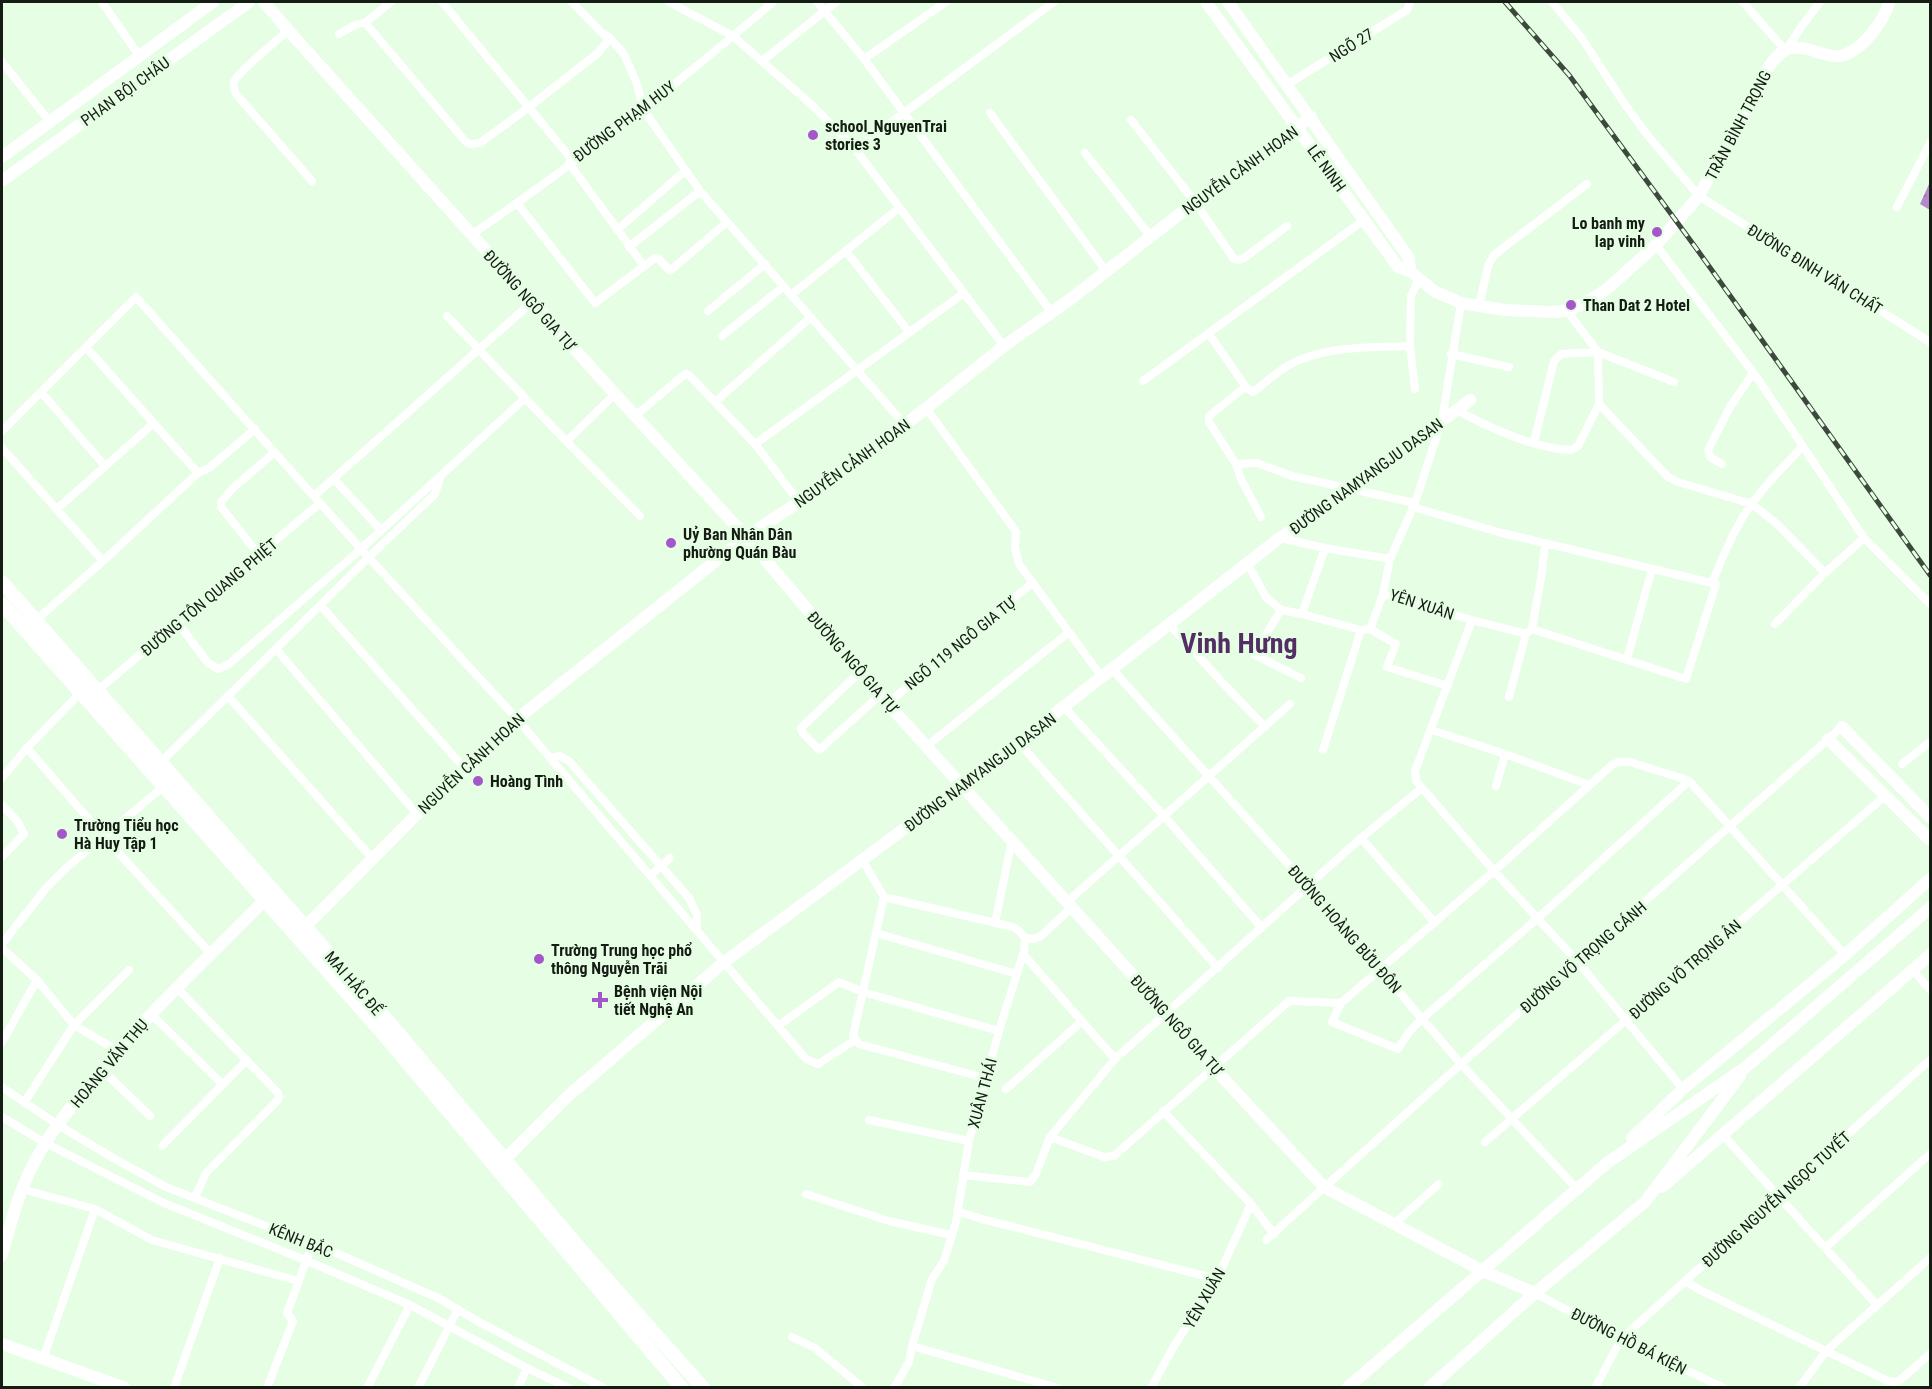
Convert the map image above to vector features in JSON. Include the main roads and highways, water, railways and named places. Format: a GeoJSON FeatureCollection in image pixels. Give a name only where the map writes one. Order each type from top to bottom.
{"type":"FeatureCollection","features":[{"type":"Feature","properties":{"kind":"main road","name":"MAI HẮC ĐẾ"},"geometry":{"type":"LineString","coordinates":[[2,582],[160,764],[264,901],[385,1026],[504,1160],[681,1387]]}},
{"type":"Feature","properties":{"kind":"main road","name":"MAI HẮC ĐẾ"},"geometry":{"type":"LineString","coordinates":[[2,604],[164,787],[205,824],[305,927],[385,1026],[567,1242],[703,1388]]}},
{"type":"Feature","properties":{"kind":"water"},"geometry":{"type":"Polygon","coordinates":[[[1930,182],[1930,210],[1920,204],[1930,182]]]}},
{"type":"Feature","properties":{"kind":"railway"},"geometry":{"type":"LineString","coordinates":[[1505,2],[1569,75],[1930,575]]}},
{"type":"Feature","properties":{"kind":"place","name":"school_NguyenTrai stories 3"},"geometry":{"type":"Point","coordinates":[813,135]}},
{"type":"Feature","properties":{"kind":"place","name":"Lo banh my lap vinh"},"geometry":{"type":"Point","coordinates":[1657,232]}},
{"type":"Feature","properties":{"kind":"place","name":"Than Dat 2 Hotel"},"geometry":{"type":"Point","coordinates":[1571,305]}},
{"type":"Feature","properties":{"kind":"place","name":"Uỷ Ban Nhân Dân phường Quán Bàu"},"geometry":{"type":"Point","coordinates":[671,543]}},
{"type":"Feature","properties":{"kind":"place","name":"Hoàng Tình"},"geometry":{"type":"Point","coordinates":[478,781]}},
{"type":"Feature","properties":{"kind":"place","name":"Trường Tiểu học Hà Huy Tập 1"},"geometry":{"type":"Point","coordinates":[62,834]}},
{"type":"Feature","properties":{"kind":"place","name":"Trường Trung học phổ thông Nguyễn Trãi"},"geometry":{"type":"Point","coordinates":[539,959]}},
{"type":"Feature","properties":{"kind":"place","name":"Bệnh viện Nội tiết Nghệ An"},"geometry":{"type":"Point","coordinates":[600,1000]}},
{"type":"Feature","properties":{"kind":"district","name":"Vinh Hưng"},"geometry":{"type":"Point","coordinates":[1239,643]}}]}
